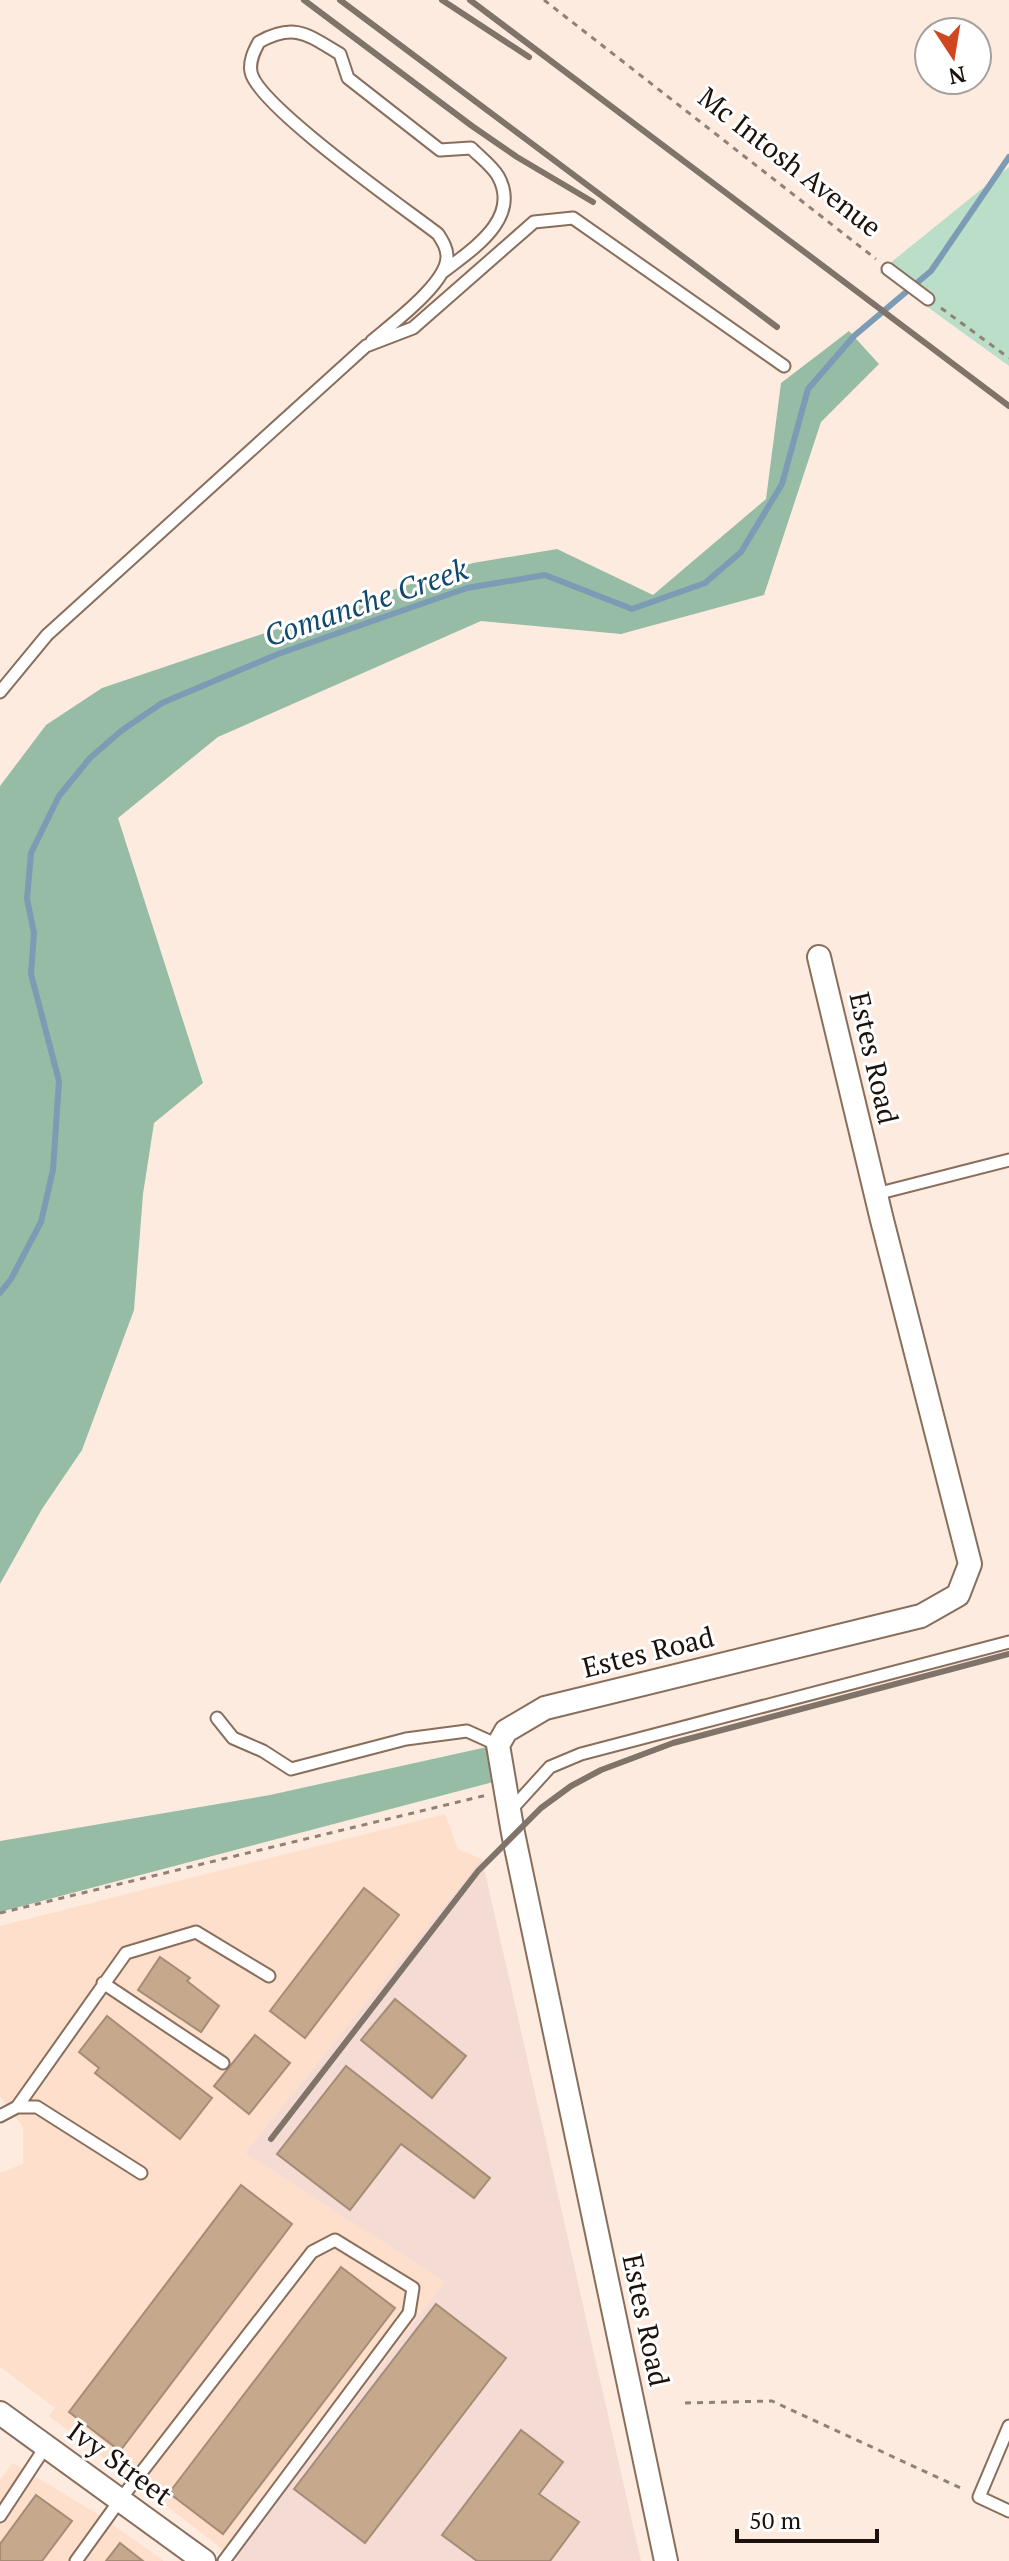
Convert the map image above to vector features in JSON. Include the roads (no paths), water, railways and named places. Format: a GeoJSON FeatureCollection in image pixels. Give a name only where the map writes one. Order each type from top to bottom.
{"type":"FeatureCollection","features":[{"type":"Feature","properties":{"kind":"street","name":"Estes Road"},"geometry":{"type":"LineString","coordinates":[[666,2561],[498,1745],[506,1731],[545,1708],[921,1616],[958,1595],[970,1564],[819,957]]}},
{"type":"Feature","properties":{"kind":"street","name":"Ivy Street"},"geometry":{"type":"LineString","coordinates":[[3,2421],[46,2446],[204,2561]]}},
{"type":"Feature","properties":{"kind":"lane"},"geometry":{"type":"LineString","coordinates":[[0,692],[47,635],[411,308],[443,272],[489,235],[500,218],[504,197],[497,175],[471,148],[440,150],[348,78],[340,54],[304,33],[288,30],[259,42],[252,55],[251,73],[259,89],[284,116],[438,234],[446,246],[448,260],[443,272]]}},
{"type":"Feature","properties":{"kind":"lane"},"geometry":{"type":"LineString","coordinates":[[366,346],[413,328],[534,222],[573,218],[784,366]]}},
{"type":"Feature","properties":{"kind":"lane","name":"Mc Intosh Avenue"},"geometry":{"type":"LineString","coordinates":[[888,269],[928,299]]}},
{"type":"Feature","properties":{"kind":"lane"},"geometry":{"type":"LineString","coordinates":[[876,1194],[1009,1160]]}},
{"type":"Feature","properties":{"kind":"lane"},"geometry":{"type":"LineString","coordinates":[[508,1801],[550,1767],[581,1754],[1009,1642]]}},
{"type":"Feature","properties":{"kind":"lane"},"geometry":{"type":"LineString","coordinates":[[217,1718],[233,1738],[263,1751],[291,1769],[406,1739],[467,1731],[498,1745]]}},
{"type":"Feature","properties":{"kind":"lane"},"geometry":{"type":"LineString","coordinates":[[0,2116],[17,2107],[126,1953],[196,1932],[269,1976]]}},
{"type":"Feature","properties":{"kind":"lane"},"geometry":{"type":"LineString","coordinates":[[103,1983],[223,2063]]}},
{"type":"Feature","properties":{"kind":"lane"},"geometry":{"type":"LineString","coordinates":[[17,2107],[37,2107],[141,2173]]}},
{"type":"Feature","properties":{"kind":"lane"},"geometry":{"type":"LineString","coordinates":[[76,2561],[312,2252],[335,2240],[413,2288],[409,2313],[224,2561]]}},
{"type":"Feature","properties":{"kind":"lane"},"geometry":{"type":"LineString","coordinates":[[1009,2426],[979,2497],[1009,2511]]}},
{"type":"Feature","properties":{"kind":"lane"},"geometry":{"type":"LineString","coordinates":[[0,2516],[46,2446]]}},
{"type":"Feature","properties":{"kind":"waterway","name":"Comanche Creek"},"geometry":{"type":"LineString","coordinates":[[0,1293],[11,1279],[41,1222],[53,1170],[59,1081],[31,974],[34,933],[27,899],[31,853],[59,796],[90,758],[121,731],[162,703],[278,654],[467,588],[545,575],[632,609],[705,583],[741,552],[782,484],[808,389],[854,336],[931,271],[1009,157]]}},
{"type":"Feature","properties":{"kind":"railway"},"geometry":{"type":"LineString","coordinates":[[304,0],[472,126],[593,202]]}},
{"type":"Feature","properties":{"kind":"railway"},"geometry":{"type":"LineString","coordinates":[[340,0],[777,327]]}},
{"type":"Feature","properties":{"kind":"railway"},"geometry":{"type":"LineString","coordinates":[[442,0],[529,57]]}},
{"type":"Feature","properties":{"kind":"railway"},"geometry":{"type":"LineString","coordinates":[[470,0],[1009,406]]}},
{"type":"Feature","properties":{"kind":"railway"},"geometry":{"type":"LineString","coordinates":[[271,2139],[478,1871],[541,1808],[571,1786],[601,1770],[673,1743],[1009,1654]]}}]}
